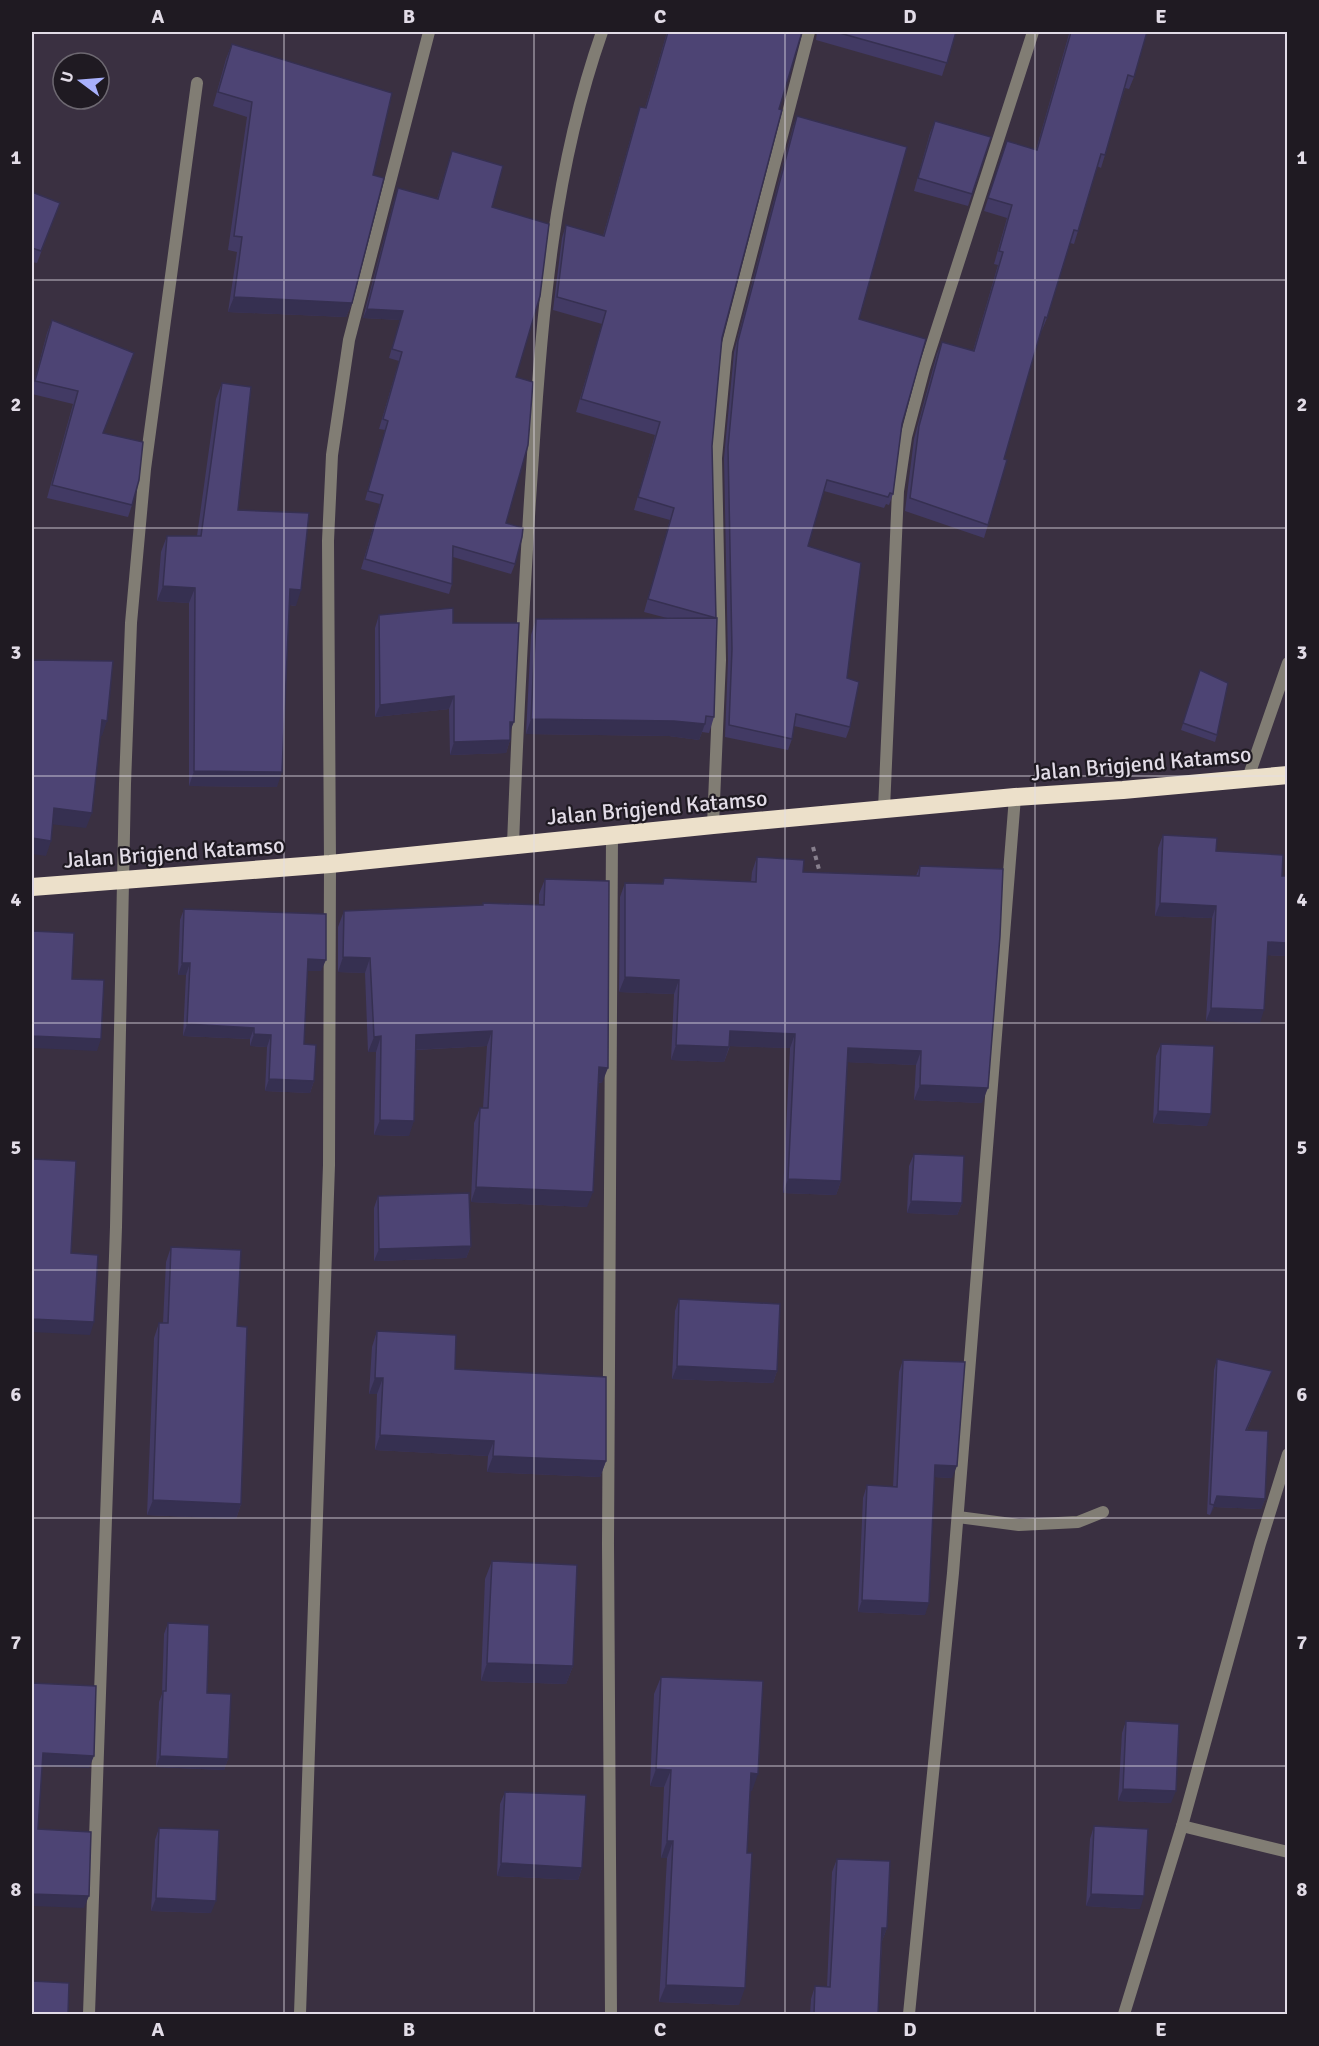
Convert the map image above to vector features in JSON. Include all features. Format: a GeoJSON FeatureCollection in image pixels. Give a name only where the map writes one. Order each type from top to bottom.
{"type":"FeatureCollection","features":[{"type":"Feature","properties":{"kind":"highway","name":"Jalan Brigjend Katamso"},"geometry":{"type":"LineString","coordinates":[[32,887],[330,864],[513,844],[884,809],[1287,776]]}},
{"type":"Feature","properties":{"kind":"street"},"geometry":{"type":"LineString","coordinates":[[300,2014],[329,1177],[328,541],[334,445],[349,339],[429,32]]}},
{"type":"Feature","properties":{"kind":"street"},"geometry":{"type":"LineString","coordinates":[[513,844],[523,597],[545,299],[567,154],[602,32]]}},
{"type":"Feature","properties":{"kind":"street"},"geometry":{"type":"LineString","coordinates":[[713,825],[720,660],[716,458],[722,379],[726,351],[809,32]]}},
{"type":"Feature","properties":{"kind":"street"},"geometry":{"type":"LineString","coordinates":[[884,809],[898,491],[906,437],[924,369],[1033,32]]}},
{"type":"Feature","properties":{"kind":"street"},"geometry":{"type":"LineString","coordinates":[[89,2014],[116,1239],[131,623],[166,306],[197,83]]}},
{"type":"Feature","properties":{"kind":"street"},"geometry":{"type":"LineString","coordinates":[[1248,778],[1287,663]]}},
{"type":"Feature","properties":{"kind":"street"},"geometry":{"type":"LineString","coordinates":[[909,2014],[958,1517],[1015,797]]}},
{"type":"Feature","properties":{"kind":"street"},"geometry":{"type":"LineString","coordinates":[[611,2014],[608,1532],[612,836]]}},
{"type":"Feature","properties":{"kind":"street"},"geometry":{"type":"LineString","coordinates":[[1124,2014],[1182,1826],[1287,1454]]}},
{"type":"Feature","properties":{"kind":"street"},"geometry":{"type":"LineString","coordinates":[[958,1517],[1019,1525],[1078,1522],[1103,1512]]}},
{"type":"Feature","properties":{"kind":"street"},"geometry":{"type":"LineString","coordinates":[[1182,1826],[1287,1852]]}},
{"type":"Feature","properties":{"kind":"path"},"geometry":{"type":"LineString","coordinates":[[804,817],[822,875],[822,885]]}},
{"type":"Feature","properties":{"kind":"building"},"geometry":{"type":"Polygon","coordinates":[[[668,32],[802,32],[779,109],[782,110],[722,338],[712,446],[716,618],[648,599],[674,508],[638,497],[660,422],[581,399],[606,311],[557,297],[566,225],[604,236],[640,107],[646,108],[668,32]]]}},
{"type":"Feature","properties":{"kind":"building"},"geometry":{"type":"Polygon","coordinates":[[[836,32],[956,32],[947,63],[836,32]]]}},
{"type":"Feature","properties":{"kind":"building"},"geometry":{"type":"Polygon","coordinates":[[[1071,32],[1147,32],[1134,77],[1128,75],[1105,155],[1101,154],[1078,231],[1074,230],[1047,318],[1045,317],[1004,459],[1007,460],[988,525],[910,498],[919,426],[942,342],[974,351],[1003,252],[999,251],[1012,205],[988,198],[1007,141],[1037,150],[1071,32]]]}},
{"type":"Feature","properties":{"kind":"building"},"geometry":{"type":"Polygon","coordinates":[[[232,44],[392,93],[373,175],[384,178],[352,303],[234,297],[242,237],[234,236],[252,102],[218,92],[232,44]]]}},
{"type":"Feature","properties":{"kind":"building"},"geometry":{"type":"Polygon","coordinates":[[[797,116],[907,147],[859,319],[926,339],[902,424],[893,494],[890,493],[888,497],[827,480],[808,546],[861,563],[847,678],[859,682],[850,727],[796,714],[792,739],[729,725],[732,649],[728,447],[738,341],[797,116]]]}},
{"type":"Feature","properties":{"kind":"building"},"geometry":{"type":"Polygon","coordinates":[[[935,121],[991,137],[972,194],[918,178],[935,121]]]}},
{"type":"Feature","properties":{"kind":"building"},"geometry":{"type":"Polygon","coordinates":[[[452,151],[503,166],[492,207],[549,224],[540,296],[516,377],[533,382],[528,445],[506,523],[523,528],[515,564],[453,546],[452,584],[365,559],[383,495],[368,491],[388,421],[383,419],[402,352],[392,349],[403,311],[367,309],[398,188],[438,199],[452,151]]]}},
{"type":"Feature","properties":{"kind":"building"},"geometry":{"type":"Polygon","coordinates":[[[32,192],[60,203],[41,251],[32,248],[32,192]]]}},
{"type":"Feature","properties":{"kind":"building"},"geometry":{"type":"Polygon","coordinates":[[[52,320],[134,353],[103,433],[143,442],[139,480],[132,505],[52,485],[78,391],[35,381],[52,320]]]}},
{"type":"Feature","properties":{"kind":"building"},"geometry":{"type":"Polygon","coordinates":[[[222,383],[251,387],[238,510],[309,513],[301,590],[290,589],[282,772],[194,771],[195,588],[163,586],[167,536],[201,536],[222,383]]]}},
{"type":"Feature","properties":{"kind":"building"},"geometry":{"type":"Polygon","coordinates":[[[453,608],[453,623],[519,623],[514,722],[510,722],[510,740],[454,742],[454,696],[380,705],[379,615],[453,608]]]}},
{"type":"Feature","properties":{"kind":"building"},"geometry":{"type":"Polygon","coordinates":[[[717,618],[714,717],[706,716],[705,724],[674,721],[531,719],[536,619],[717,618]]]}},
{"type":"Feature","properties":{"kind":"building"},"geometry":{"type":"Polygon","coordinates":[[[32,660],[113,661],[107,721],[102,720],[92,813],[54,808],[51,841],[32,838],[32,660]]]}},
{"type":"Feature","properties":{"kind":"building"},"geometry":{"type":"Polygon","coordinates":[[[1200,670],[1228,683],[1217,735],[1183,723],[1200,670]]]}},
{"type":"Feature","properties":{"kind":"building"},"geometry":{"type":"Polygon","coordinates":[[[1163,835],[1217,838],[1216,851],[1283,855],[1282,876],[1287,876],[1287,943],[1268,942],[1264,1010],[1211,1008],[1216,906],[1160,903],[1163,835]]]}},
{"type":"Feature","properties":{"kind":"building"},"geometry":{"type":"Polygon","coordinates":[[[757,857],[804,860],[803,872],[919,876],[920,866],[1003,869],[988,1088],[920,1085],[921,1051],[848,1048],[841,1181],[788,1179],[795,1034],[730,1031],[729,1047],[676,1045],[679,980],[625,977],[625,883],[663,884],[664,878],[756,882],[757,857]]]}},
{"type":"Feature","properties":{"kind":"building"},"geometry":{"type":"Polygon","coordinates":[[[545,879],[609,881],[608,1068],[599,1067],[593,1192],[476,1187],[480,1108],[488,1108],[492,1031],[416,1035],[414,1121],[380,1120],[381,1036],[374,1037],[370,958],[343,957],[344,911],[483,905],[483,903],[544,905],[545,879]]]}},
{"type":"Feature","properties":{"kind":"building"},"geometry":{"type":"Polygon","coordinates":[[[184,909],[326,914],[326,960],[308,959],[304,1044],[316,1045],[314,1081],[269,1079],[271,1035],[254,1034],[254,1028],[187,1024],[190,963],[182,963],[184,909]]]}},
{"type":"Feature","properties":{"kind":"building"},"geometry":{"type":"Polygon","coordinates":[[[32,931],[74,933],[72,979],[104,980],[101,1039],[32,1036],[32,931]]]}},
{"type":"Feature","properties":{"kind":"building"},"geometry":{"type":"Polygon","coordinates":[[[1161,1044],[1214,1046],[1211,1114],[1158,1111],[1161,1044]]]}},
{"type":"Feature","properties":{"kind":"building"},"geometry":{"type":"Polygon","coordinates":[[[914,1154],[964,1156],[962,1203],[911,1201],[914,1154]]]}},
{"type":"Feature","properties":{"kind":"building"},"geometry":{"type":"Polygon","coordinates":[[[32,1159],[76,1161],[71,1253],[98,1255],[94,1322],[32,1319],[32,1159]]]}},
{"type":"Feature","properties":{"kind":"building"},"geometry":{"type":"Polygon","coordinates":[[[469,1193],[471,1246],[379,1249],[378,1196],[469,1193]]]}},
{"type":"Feature","properties":{"kind":"building"},"geometry":{"type":"Polygon","coordinates":[[[171,1247],[241,1250],[237,1326],[247,1327],[241,1504],[153,1500],[159,1323],[168,1323],[171,1247]]]}},
{"type":"Feature","properties":{"kind":"building"},"geometry":{"type":"Polygon","coordinates":[[[679,1299],[780,1304],[777,1371],[677,1366],[679,1299]]]}},
{"type":"Feature","properties":{"kind":"building"},"geometry":{"type":"Polygon","coordinates":[[[377,1331],[456,1335],[455,1369],[606,1377],[606,1461],[493,1456],[494,1441],[380,1435],[383,1378],[375,1378],[377,1331]]]}},
{"type":"Feature","properties":{"kind":"building"},"geometry":{"type":"Polygon","coordinates":[[[1217,1359],[1272,1371],[1246,1430],[1268,1431],[1265,1499],[1217,1496],[1214,1505],[1210,1504],[1217,1359]]]}},
{"type":"Feature","properties":{"kind":"building"},"geometry":{"type":"Polygon","coordinates":[[[903,1360],[965,1362],[957,1466],[935,1465],[929,1603],[862,1600],[867,1485],[897,1487],[903,1360]]]}},
{"type":"Feature","properties":{"kind":"building"},"geometry":{"type":"Polygon","coordinates":[[[492,1561],[577,1565],[573,1666],[487,1663],[492,1561]]]}},
{"type":"Feature","properties":{"kind":"building"},"geometry":{"type":"Polygon","coordinates":[[[168,1623],[209,1625],[207,1693],[231,1694],[228,1759],[160,1756],[163,1691],[166,1691],[168,1623]]]}},
{"type":"Feature","properties":{"kind":"building"},"geometry":{"type":"Polygon","coordinates":[[[661,1677],[763,1681],[758,1774],[751,1773],[747,1853],[752,1853],[745,1988],[666,1985],[673,1841],[667,1841],[671,1770],[656,1769],[661,1677]]]}},
{"type":"Feature","properties":{"kind":"building"},"geometry":{"type":"Polygon","coordinates":[[[32,1683],[96,1686],[94,1756],[43,1753],[38,1829],[91,1832],[89,1896],[32,1894],[32,1683]]]}},
{"type":"Feature","properties":{"kind":"building"},"geometry":{"type":"Polygon","coordinates":[[[1126,1721],[1179,1724],[1176,1791],[1123,1789],[1126,1721]]]}},
{"type":"Feature","properties":{"kind":"building"},"geometry":{"type":"Polygon","coordinates":[[[505,1792],[586,1795],[582,1868],[501,1863],[505,1792]]]}},
{"type":"Feature","properties":{"kind":"building"},"geometry":{"type":"Polygon","coordinates":[[[1094,1826],[1148,1829],[1144,1896],[1091,1894],[1094,1826]]]}},
{"type":"Feature","properties":{"kind":"building"},"geometry":{"type":"Polygon","coordinates":[[[159,1828],[219,1830],[216,1901],[156,1898],[159,1828]]]}},
{"type":"Feature","properties":{"kind":"building"},"geometry":{"type":"Polygon","coordinates":[[[837,1859],[890,1861],[887,1928],[882,1928],[878,2014],[814,2014],[815,1986],[830,1987],[837,1859]]]}},
{"type":"Feature","properties":{"kind":"building"},"geometry":{"type":"Polygon","coordinates":[[[32,1981],[69,1983],[68,2014],[32,2014],[32,1981]]]}}]}
